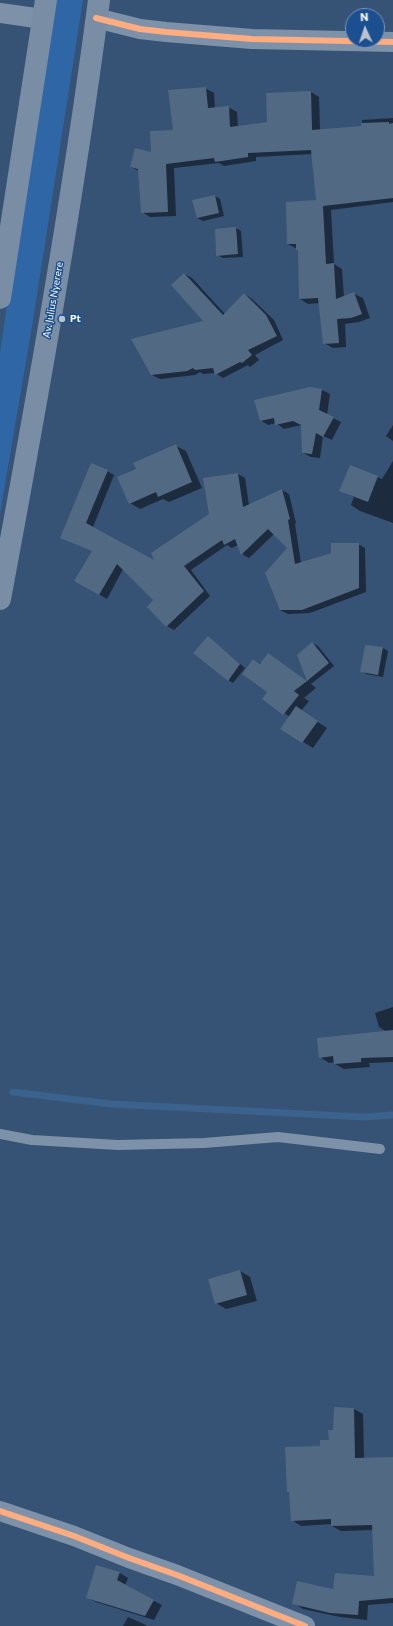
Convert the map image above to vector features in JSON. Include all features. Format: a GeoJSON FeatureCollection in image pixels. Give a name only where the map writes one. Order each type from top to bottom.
{"type":"FeatureCollection","features":[{"type":"Feature","properties":{"kind":"main road","name":"Av. Julius Nyerere"},"geometry":{"type":"LineString","coordinates":[[0,599],[50,316],[85,102],[98,9]]}},
{"type":"Feature","properties":{"kind":"main road"},"geometry":{"type":"LineString","coordinates":[[0,298],[44,10]]}},
{"type":"Feature","properties":{"kind":"street"},"geometry":{"type":"LineString","coordinates":[[98,9],[140,30],[252,39],[393,42]]}},
{"type":"Feature","properties":{"kind":"street"},"geometry":{"type":"LineString","coordinates":[[0,13],[44,10]]}},
{"type":"Feature","properties":{"kind":"street"},"geometry":{"type":"LineString","coordinates":[[0,1511],[74,1536],[305,1626]]}},
{"type":"Feature","properties":{"kind":"lane"},"geometry":{"type":"LineString","coordinates":[[0,1134],[32,1140],[118,1145],[204,1142],[278,1137],[380,1149]]}},
{"type":"Feature","properties":{"kind":"shaded area"},"geometry":{"type":"Polygon","coordinates":[[[51,0],[83,0],[33,321],[0,514],[0,353],[51,0]]]}},
{"type":"Feature","properties":{"kind":"building"},"geometry":{"type":"Polygon","coordinates":[[[206,87],[208,108],[229,106],[230,127],[267,122],[266,93],[311,91],[312,130],[361,126],[361,123],[393,123],[393,198],[323,206],[326,264],[334,263],[336,299],[354,292],[362,314],[351,318],[337,319],[339,343],[323,344],[318,298],[299,299],[298,250],[296,250],[296,244],[287,244],[286,202],[316,200],[311,150],[248,153],[248,157],[215,162],[214,158],[166,164],[168,212],[141,213],[138,169],[130,167],[135,148],[151,152],[150,131],[173,130],[168,90],[206,87]]]}},
{"type":"Feature","properties":{"kind":"building"},"geometry":{"type":"Polygon","coordinates":[[[215,195],[219,213],[197,218],[192,200],[215,195]]]}},
{"type":"Feature","properties":{"kind":"building"},"geometry":{"type":"Polygon","coordinates":[[[236,227],[238,254],[216,256],[215,229],[236,227]]]}},
{"type":"Feature","properties":{"kind":"building"},"geometry":{"type":"Polygon","coordinates":[[[184,273],[223,315],[244,293],[266,315],[277,336],[248,350],[252,355],[242,363],[240,362],[215,375],[213,368],[195,370],[193,368],[187,371],[151,375],[131,339],[203,321],[171,285],[184,273]]]}},
{"type":"Feature","properties":{"kind":"building"},"geometry":{"type":"Polygon","coordinates":[[[310,387],[322,389],[319,410],[334,417],[323,437],[316,433],[312,454],[302,453],[301,425],[293,421],[275,425],[274,418],[260,421],[254,400],[310,387]]]}},
{"type":"Feature","properties":{"kind":"building"},"geometry":{"type":"Polygon","coordinates":[[[176,444],[192,482],[158,497],[156,492],[129,504],[117,477],[136,469],[133,463],[176,444]]]}},
{"type":"Feature","properties":{"kind":"building"},"geometry":{"type":"Polygon","coordinates":[[[91,463],[108,470],[86,523],[154,560],[151,553],[209,514],[203,478],[238,473],[243,507],[282,489],[290,519],[288,520],[295,564],[331,553],[331,543],[359,543],[359,588],[302,610],[280,610],[265,573],[287,548],[268,529],[241,555],[235,539],[224,545],[222,540],[184,566],[204,591],[166,627],[147,607],[153,600],[117,564],[99,595],[74,581],[92,551],[60,538],[91,463]]]}},
{"type":"Feature","properties":{"kind":"building"},"geometry":{"type":"Polygon","coordinates":[[[350,465],[378,476],[368,502],[339,491],[350,465]]]}},
{"type":"Feature","properties":{"kind":"building"},"geometry":{"type":"Polygon","coordinates":[[[208,636],[240,664],[228,681],[193,653],[208,636]]]}},
{"type":"Feature","properties":{"kind":"building"},"geometry":{"type":"Polygon","coordinates":[[[312,642],[329,663],[307,681],[297,655],[312,642]]]}},
{"type":"Feature","properties":{"kind":"building"},"geometry":{"type":"Polygon","coordinates":[[[365,645],[383,647],[378,675],[360,672],[365,645]]]}},
{"type":"Feature","properties":{"kind":"building"},"geometry":{"type":"Polygon","coordinates":[[[268,653],[307,681],[294,691],[299,695],[283,715],[262,699],[267,692],[242,674],[253,659],[260,664],[268,653]]]}},
{"type":"Feature","properties":{"kind":"building"},"geometry":{"type":"Polygon","coordinates":[[[296,706],[318,721],[302,743],[280,729],[296,706]]]}},
{"type":"Feature","properties":{"kind":"building"},"geometry":{"type":"Polygon","coordinates":[[[393,1030],[393,1057],[361,1058],[361,1062],[334,1064],[333,1056],[319,1058],[317,1038],[393,1030]]]}},
{"type":"Feature","properties":{"kind":"building"},"geometry":{"type":"Polygon","coordinates":[[[240,1270],[247,1295],[215,1304],[208,1279],[240,1270]]]}},
{"type":"Feature","properties":{"kind":"building"},"geometry":{"type":"Polygon","coordinates":[[[334,1407],[354,1408],[355,1458],[393,1457],[393,1598],[359,1601],[358,1615],[330,1613],[292,1604],[297,1581],[333,1589],[335,1573],[374,1576],[372,1525],[331,1526],[331,1519],[291,1521],[289,1492],[287,1492],[285,1447],[320,1446],[320,1440],[329,1440],[328,1430],[333,1430],[334,1407]]]}},
{"type":"Feature","properties":{"kind":"building"},"geometry":{"type":"Polygon","coordinates":[[[96,1565],[120,1572],[117,1580],[154,1600],[145,1616],[86,1598],[96,1565]]]}},
{"type":"Feature","properties":{"kind":"waterway"},"geometry":{"type":"LineString","coordinates":[[13,1092],[111,1104],[364,1117],[393,1115]]}},
{"type":"Feature","properties":{"kind":"cycle path"},"geometry":{"type":"LineString","coordinates":[[96,18],[140,29],[252,39],[393,42]]}},
{"type":"Feature","properties":{"kind":"cycle path"},"geometry":{"type":"LineString","coordinates":[[0,1511],[74,1536],[305,1626]]}},
{"type":"Feature","properties":{"kind":"place","name":"Pt"},"geometry":{"type":"Point","coordinates":[62,319]}}]}
